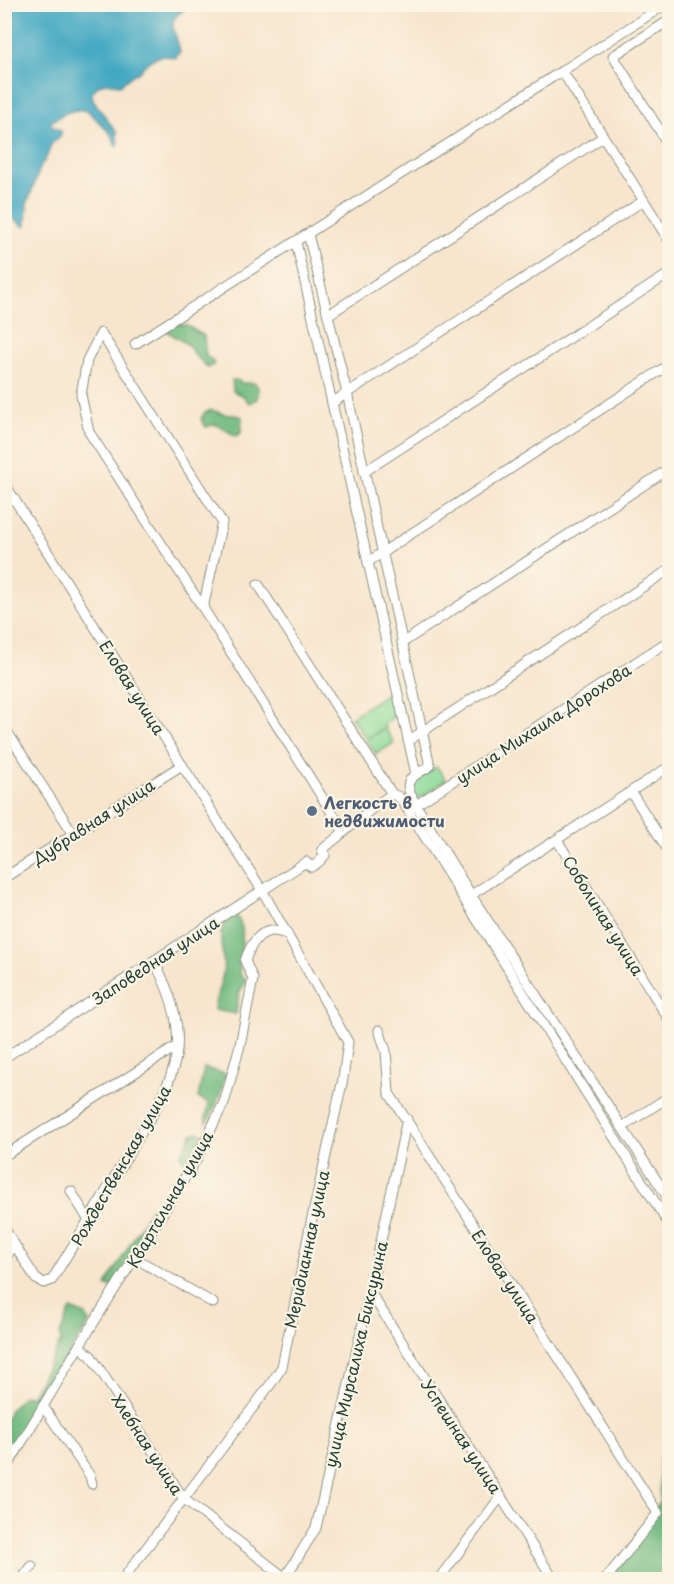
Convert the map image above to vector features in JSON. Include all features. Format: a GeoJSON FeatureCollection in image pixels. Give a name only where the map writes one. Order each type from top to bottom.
{"type":"FeatureCollection","features":[{"type":"Feature","properties":{"kind":"street"},"geometry":{"type":"LineString","coordinates":[[135,344],[666,4]]}},
{"type":"Feature","properties":{"kind":"street"},"geometry":{"type":"LineString","coordinates":[[669,20],[613,56],[669,147]]}},
{"type":"Feature","properties":{"kind":"street"},"geometry":{"type":"LineString","coordinates":[[562,71],[669,242]]}},
{"type":"Feature","properties":{"kind":"street"},"geometry":{"type":"LineString","coordinates":[[328,315],[603,137]]}},
{"type":"Feature","properties":{"kind":"street"},"geometry":{"type":"LineString","coordinates":[[332,403],[643,201]]}},
{"type":"Feature","properties":{"kind":"street"},"geometry":{"type":"LineString","coordinates":[[308,234],[347,393],[430,765],[416,774],[407,784],[412,807]]}},
{"type":"Feature","properties":{"kind":"street"},"geometry":{"type":"LineString","coordinates":[[296,242],[416,774]]}},
{"type":"Feature","properties":{"kind":"street"},"geometry":{"type":"LineString","coordinates":[[364,472],[669,273]]}},
{"type":"Feature","properties":{"kind":"street"},"geometry":{"type":"LineString","coordinates":[[203,608],[222,522],[101,333],[87,360],[81,395],[89,432],[344,832],[392,794]]}},
{"type":"Feature","properties":{"kind":"street"},"geometry":{"type":"LineString","coordinates":[[368,562],[669,364]]}},
{"type":"Feature","properties":{"kind":"street"},"geometry":{"type":"LineString","coordinates":[[402,643],[669,468]]}},
{"type":"Feature","properties":{"kind":"street","name":"Еловая улица"},"geometry":{"type":"LineString","coordinates":[[4,483],[262,890]]}},
{"type":"Feature","properties":{"kind":"street"},"geometry":{"type":"LineString","coordinates":[[408,741],[669,569]]}},
{"type":"Feature","properties":{"kind":"street"},"geometry":{"type":"LineString","coordinates":[[258,584],[392,794],[399,796],[412,807],[669,1226]]}},
{"type":"Feature","properties":{"kind":"street","name":"улица Михаила Дорохова"},"geometry":{"type":"LineString","coordinates":[[412,807],[669,640]]}},
{"type":"Feature","properties":{"kind":"street"},"geometry":{"type":"LineString","coordinates":[[4,727],[73,833]]}},
{"type":"Feature","properties":{"kind":"street","name":"Дубравная улица"},"geometry":{"type":"LineString","coordinates":[[4,878],[182,765]]}},
{"type":"Feature","properties":{"kind":"street"},"geometry":{"type":"LineString","coordinates":[[468,898],[669,766]]}},
{"type":"Feature","properties":{"kind":"street"},"geometry":{"type":"LineString","coordinates":[[631,792],[669,853]]}},
{"type":"Feature","properties":{"kind":"street","name":"Заповедная улица"},"geometry":{"type":"LineString","coordinates":[[4,1058],[306,862],[311,867],[325,855],[322,850],[344,832]]}},
{"type":"Feature","properties":{"kind":"street","name":"Соболиная улица"},"geometry":{"type":"LineString","coordinates":[[557,840],[669,1021]]}},
{"type":"Feature","properties":{"kind":"street","name":"Меридианная улица"},"geometry":{"type":"LineString","coordinates":[[122,1580],[282,1367],[343,1079],[348,1042],[262,890]]}},
{"type":"Feature","properties":{"kind":"street"},"geometry":{"type":"LineString","coordinates":[[468,898],[669,1201]]}},
{"type":"Feature","properties":{"kind":"street","name":"Квартальная улица"},"geometry":{"type":"LineString","coordinates":[[80,1346],[196,1160],[225,1100],[240,1045],[253,979],[245,961],[249,948],[261,934],[270,931],[287,934]]}},
{"type":"Feature","properties":{"kind":"street","name":"Рождественская улица"},"geometry":{"type":"LineString","coordinates":[[14,1244],[36,1279],[44,1283],[52,1280],[144,1128],[160,1097],[172,1072],[177,1046],[172,1003],[166,982],[154,961]]}},
{"type":"Feature","properties":{"kind":"street","name":"Еловая улица"},"geometry":{"type":"LineString","coordinates":[[379,1030],[386,1051],[390,1093],[658,1513],[605,1580]]}},
{"type":"Feature","properties":{"kind":"street"},"geometry":{"type":"LineString","coordinates":[[4,1156],[177,1046]]}},
{"type":"Feature","properties":{"kind":"street"},"geometry":{"type":"LineString","coordinates":[[622,1127],[669,1096]]}},
{"type":"Feature","properties":{"kind":"street","name":"улица Мирсалиха Биксурина"},"geometry":{"type":"LineString","coordinates":[[284,1578],[316,1528],[407,1119]]}},
{"type":"Feature","properties":{"kind":"street"},"geometry":{"type":"LineString","coordinates":[[71,1191],[86,1216],[90,1218]]}},
{"type":"Feature","properties":{"kind":"street"},"geometry":{"type":"LineString","coordinates":[[4,1228],[14,1244],[4,1261]]}},
{"type":"Feature","properties":{"kind":"street"},"geometry":{"type":"LineString","coordinates":[[135,1258],[213,1303]]}},
{"type":"Feature","properties":{"kind":"street","name":"Успешная улица"},"geometry":{"type":"LineString","coordinates":[[370,1292],[554,1580]]}},
{"type":"Feature","properties":{"kind":"street"},"geometry":{"type":"LineString","coordinates":[[4,1472],[80,1346]]}},
{"type":"Feature","properties":{"kind":"street","name":"Хлебная улица"},"geometry":{"type":"LineString","coordinates":[[80,1346],[91,1356],[184,1499],[284,1578]]}},
{"type":"Feature","properties":{"kind":"street"},"geometry":{"type":"LineString","coordinates":[[43,1406],[90,1476],[92,1484]]}},
{"type":"Feature","properties":{"kind":"street"},"geometry":{"type":"LineString","coordinates":[[438,1580],[501,1496]]}},
{"type":"Feature","properties":{"kind":"street"},"geometry":{"type":"LineString","coordinates":[[21,1580],[32,1566]]}},
{"type":"Feature","properties":{"kind":"green space"},"geometry":{"type":"Polygon","coordinates":[[[170,323],[186,325],[204,336],[206,356],[214,364],[208,368],[187,344],[168,332],[170,323]]]}},
{"type":"Feature","properties":{"kind":"green space"},"geometry":{"type":"Polygon","coordinates":[[[232,380],[255,383],[259,390],[257,399],[250,403],[245,397],[233,391],[232,380]]]}},
{"type":"Feature","properties":{"kind":"green space"},"geometry":{"type":"Polygon","coordinates":[[[211,410],[242,417],[241,433],[236,436],[215,424],[206,427],[201,419],[204,413],[211,410]]]}},
{"type":"Feature","properties":{"kind":"green space"},"geometry":{"type":"Polygon","coordinates":[[[389,692],[394,717],[384,724],[385,727],[368,738],[385,728],[394,743],[376,754],[351,717],[389,692]]]}},
{"type":"Feature","properties":{"kind":"green space"},"geometry":{"type":"Polygon","coordinates":[[[437,767],[446,780],[416,798],[410,788],[412,782],[437,767]]]}},
{"type":"Feature","properties":{"kind":"green space"},"geometry":{"type":"Polygon","coordinates":[[[236,914],[242,928],[239,967],[245,983],[239,993],[236,1014],[214,1010],[224,965],[221,932],[228,919],[236,914]]]}},
{"type":"Feature","properties":{"kind":"green space"},"geometry":{"type":"Polygon","coordinates":[[[204,1068],[226,1074],[208,1122],[206,1119],[208,1103],[198,1098],[204,1068]]]}},
{"type":"Feature","properties":{"kind":"green space"},"geometry":{"type":"Polygon","coordinates":[[[197,1132],[203,1134],[186,1164],[180,1155],[192,1134],[197,1132]]]}},
{"type":"Feature","properties":{"kind":"green space"},"geometry":{"type":"Polygon","coordinates":[[[152,1207],[158,1212],[111,1288],[106,1285],[152,1207]]]}},
{"type":"Feature","properties":{"kind":"green space"},"geometry":{"type":"Polygon","coordinates":[[[71,1309],[86,1315],[89,1323],[39,1402],[5,1464],[5,1421],[10,1410],[24,1395],[31,1397],[61,1341],[60,1334],[71,1309]]]}},
{"type":"Feature","properties":{"kind":"green space"},"geometry":{"type":"Polygon","coordinates":[[[669,1453],[669,1579],[608,1580],[660,1501],[659,1458],[669,1453]]]}},
{"type":"Feature","properties":{"kind":"water"},"geometry":{"type":"Polygon","coordinates":[[[5,4],[193,5],[183,10],[174,19],[173,24],[180,52],[175,58],[163,56],[154,58],[120,85],[101,84],[92,93],[93,100],[117,133],[118,147],[109,132],[87,111],[76,110],[51,122],[51,125],[61,131],[61,136],[52,143],[42,163],[27,204],[26,226],[22,226],[5,212],[5,4]]]}},
{"type":"Feature","properties":{"kind":"place","name":"Легкость в недвижимости"},"geometry":{"type":"Point","coordinates":[312,811]}}]}
